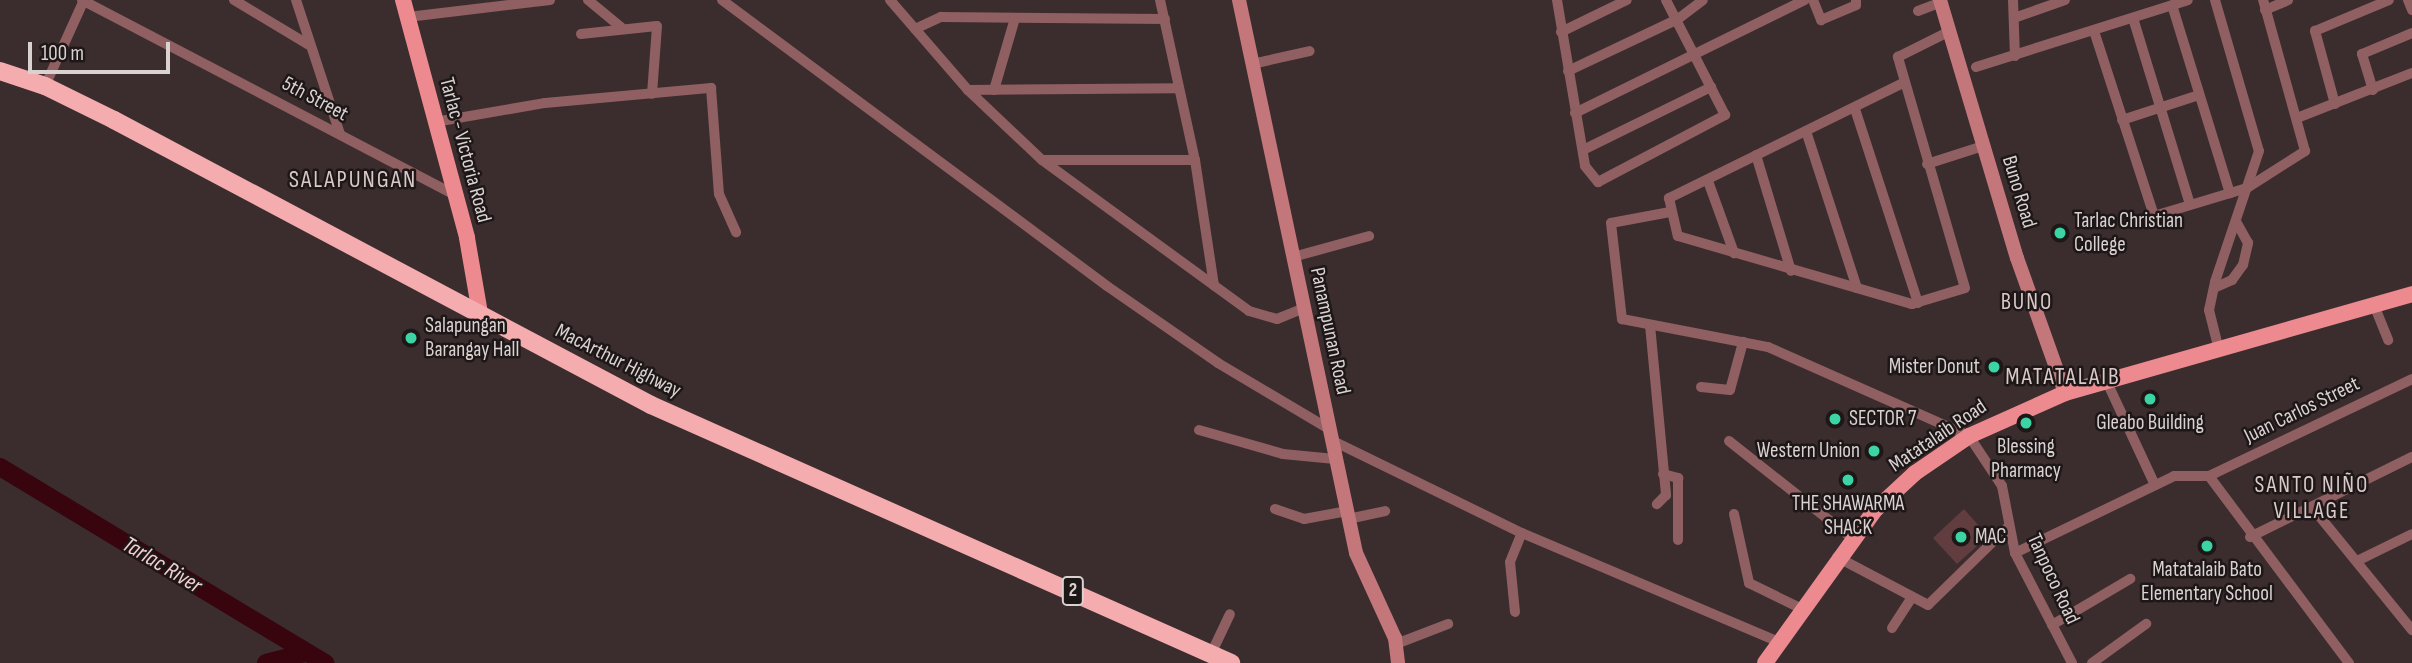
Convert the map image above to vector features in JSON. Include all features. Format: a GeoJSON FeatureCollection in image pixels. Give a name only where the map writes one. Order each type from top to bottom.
{"type":"FeatureCollection","features":[{"type":"Feature","properties":{"kind":"highway","name":"MacArthur Highway"},"geometry":{"type":"LineString","coordinates":[[0,71],[45,86],[674,416],[1231,663]]}},
{"type":"Feature","properties":{"kind":"main road","name":"Tarlac - Victoria Road"},"geometry":{"type":"LineString","coordinates":[[403,0],[455,195],[480,313]]}},
{"type":"Feature","properties":{"kind":"main road","name":"Matatalaib Road"},"geometry":{"type":"LineString","coordinates":[[1765,663],[1800,608],[1852,538],[1899,486],[1969,436],[2065,393],[2218,347],[2412,294]]}},
{"type":"Feature","properties":{"kind":"street"},"geometry":{"type":"LineString","coordinates":[[45,86],[83,0]]}},
{"type":"Feature","properties":{"kind":"street","name":"5th Street"},"geometry":{"type":"LineString","coordinates":[[83,0],[455,195]]}},
{"type":"Feature","properties":{"kind":"street"},"geometry":{"type":"LineString","coordinates":[[234,0],[309,45]]}},
{"type":"Feature","properties":{"kind":"street"},"geometry":{"type":"LineString","coordinates":[[296,0],[340,134]]}},
{"type":"Feature","properties":{"kind":"street"},"geometry":{"type":"LineString","coordinates":[[408,17],[550,0]]}},
{"type":"Feature","properties":{"kind":"street"},"geometry":{"type":"LineString","coordinates":[[588,0],[623,29]]}},
{"type":"Feature","properties":{"kind":"street"},"geometry":{"type":"LineString","coordinates":[[722,0],[1107,286],[1219,363],[1330,434],[1522,533],[1779,642]]}},
{"type":"Feature","properties":{"kind":"street"},"geometry":{"type":"LineString","coordinates":[[890,0],[968,90],[1042,160],[1214,286],[1269,319],[1304,308]]}},
{"type":"Feature","properties":{"kind":"street"},"geometry":{"type":"LineString","coordinates":[[1160,0],[1195,160],[1214,286]]}},
{"type":"Feature","properties":{"kind":"street","name":"Panampunan Road"},"geometry":{"type":"LineString","coordinates":[[1239,0],[1347,515],[1364,578],[1396,644],[1398,663]]}},
{"type":"Feature","properties":{"kind":"street"},"geometry":{"type":"LineString","coordinates":[[1557,0],[1574,113],[1587,172],[1598,182],[1722,119],[1724,110],[1666,0]]}},
{"type":"Feature","properties":{"kind":"street"},"geometry":{"type":"LineString","coordinates":[[1561,32],[1626,0]]}},
{"type":"Feature","properties":{"kind":"street"},"geometry":{"type":"LineString","coordinates":[[1568,71],[1678,19],[1703,0]]}},
{"type":"Feature","properties":{"kind":"street"},"geometry":{"type":"LineString","coordinates":[[1574,113],[1805,0]]}},
{"type":"Feature","properties":{"kind":"street"},"geometry":{"type":"LineString","coordinates":[[1813,0],[1821,20],[1856,5],[1856,0]]}},
{"type":"Feature","properties":{"kind":"street"},"geometry":{"type":"LineString","coordinates":[[2013,0],[2015,56]]}},
{"type":"Feature","properties":{"kind":"street"},"geometry":{"type":"LineString","coordinates":[[2014,18],[2065,0]]}},
{"type":"Feature","properties":{"kind":"street"},"geometry":{"type":"LineString","coordinates":[[1976,67],[2094,31],[2167,4],[2188,0]]}},
{"type":"Feature","properties":{"kind":"street"},"geometry":{"type":"LineString","coordinates":[[2215,0],[2259,147],[2209,310],[2218,347]]}},
{"type":"Feature","properties":{"kind":"street"},"geometry":{"type":"LineString","coordinates":[[2094,31],[2151,214],[2246,188],[2304,152],[2297,118],[2264,5],[2288,0]]}},
{"type":"Feature","properties":{"kind":"street"},"geometry":{"type":"LineString","coordinates":[[2334,104],[2315,31],[2389,0]]}},
{"type":"Feature","properties":{"kind":"street"},"geometry":{"type":"LineString","coordinates":[[2407,0],[2412,10]]}},
{"type":"Feature","properties":{"kind":"street"},"geometry":{"type":"LineString","coordinates":[[1918,11],[1940,1]]}},
{"type":"Feature","properties":{"kind":"street","name":"Buno Road"},"geometry":{"type":"LineString","coordinates":[[1940,1],[1983,146],[2065,393]]}},
{"type":"Feature","properties":{"kind":"street"},"geometry":{"type":"LineString","coordinates":[[2167,4],[2230,193]]}},
{"type":"Feature","properties":{"kind":"street"},"geometry":{"type":"LineString","coordinates":[[915,29],[941,17],[1164,19]]}},
{"type":"Feature","properties":{"kind":"street"},"geometry":{"type":"LineString","coordinates":[[994,90],[1014,18]]}},
{"type":"Feature","properties":{"kind":"street"},"geometry":{"type":"LineString","coordinates":[[2133,18],[2190,205]]}},
{"type":"Feature","properties":{"kind":"street"},"geometry":{"type":"LineString","coordinates":[[581,34],[623,29],[659,29],[652,94]]}},
{"type":"Feature","properties":{"kind":"street"},"geometry":{"type":"LineString","coordinates":[[1903,83],[1708,181],[1668,198],[1679,237],[1791,271],[1918,303],[1967,286],[1903,83],[1900,54],[1948,32]]}},
{"type":"Feature","properties":{"kind":"street"},"geometry":{"type":"LineString","coordinates":[[2373,90],[2363,54],[2412,33]]}},
{"type":"Feature","properties":{"kind":"street"},"geometry":{"type":"LineString","coordinates":[[1252,64],[1310,51]]}},
{"type":"Feature","properties":{"kind":"street"},"geometry":{"type":"LineString","coordinates":[[2297,118],[2412,73]]}},
{"type":"Feature","properties":{"kind":"street"},"geometry":{"type":"LineString","coordinates":[[1583,150],[1711,87]]}},
{"type":"Feature","properties":{"kind":"street"},"geometry":{"type":"LineString","coordinates":[[968,90],[1179,88]]}},
{"type":"Feature","properties":{"kind":"street"},"geometry":{"type":"LineString","coordinates":[[435,122],[545,103],[714,91],[719,194],[736,232]]}},
{"type":"Feature","properties":{"kind":"street"},"geometry":{"type":"LineString","coordinates":[[2122,120],[2199,95]]}},
{"type":"Feature","properties":{"kind":"street"},"geometry":{"type":"LineString","coordinates":[[1855,109],[1918,303]]}},
{"type":"Feature","properties":{"kind":"street"},"geometry":{"type":"LineString","coordinates":[[1806,131],[1857,288]]}},
{"type":"Feature","properties":{"kind":"street"},"geometry":{"type":"LineString","coordinates":[[1927,164],[1983,146]]}},
{"type":"Feature","properties":{"kind":"street"},"geometry":{"type":"LineString","coordinates":[[1756,155],[1791,271]]}},
{"type":"Feature","properties":{"kind":"street"},"geometry":{"type":"LineString","coordinates":[[1042,160],[1195,160]]}},
{"type":"Feature","properties":{"kind":"street"},"geometry":{"type":"LineString","coordinates":[[1708,181],[1734,253]]}},
{"type":"Feature","properties":{"kind":"street"},"geometry":{"type":"LineString","coordinates":[[1670,212],[1611,223],[1620,316],[1650,325],[1743,342],[1806,361],[1969,436]]}},
{"type":"Feature","properties":{"kind":"street"},"geometry":{"type":"LineString","coordinates":[[2214,288],[2238,275],[2248,248],[2236,220]]}},
{"type":"Feature","properties":{"kind":"street"},"geometry":{"type":"LineString","coordinates":[[1293,257],[1369,236]]}},
{"type":"Feature","properties":{"kind":"street"},"geometry":{"type":"LineString","coordinates":[[2374,305],[2388,340]]}},
{"type":"Feature","properties":{"kind":"street"},"geometry":{"type":"LineString","coordinates":[[1650,325],[1666,495],[1657,504]]}},
{"type":"Feature","properties":{"kind":"street"},"geometry":{"type":"LineString","coordinates":[[1701,387],[1730,390],[1743,342]]}},
{"type":"Feature","properties":{"kind":"street","name":"Juan Carlos Street"},"geometry":{"type":"LineString","coordinates":[[2209,477],[2412,379]]}},
{"type":"Feature","properties":{"kind":"street"},"geometry":{"type":"LineString","coordinates":[[2106,380],[2155,485]]}},
{"type":"Feature","properties":{"kind":"street"},"geometry":{"type":"LineString","coordinates":[[1199,430],[1283,454],[1335,459]]}},
{"type":"Feature","properties":{"kind":"street","name":"Tanpoco Road"},"geometry":{"type":"LineString","coordinates":[[1969,436],[2002,486],[2015,553],[2072,663]]}},
{"type":"Feature","properties":{"kind":"street"},"geometry":{"type":"LineString","coordinates":[[1729,441],[1852,538]]}},
{"type":"Feature","properties":{"kind":"street"},"geometry":{"type":"LineString","coordinates":[[2250,537],[2412,457]]}},
{"type":"Feature","properties":{"kind":"street"},"geometry":{"type":"LineString","coordinates":[[2015,553],[2183,473],[2209,477],[2250,537],[2349,663]]}},
{"type":"Feature","properties":{"kind":"street"},"geometry":{"type":"LineString","coordinates":[[1663,474],[1678,478],[1678,540]]}},
{"type":"Feature","properties":{"kind":"street"},"geometry":{"type":"LineString","coordinates":[[2312,507],[2412,630]]}},
{"type":"Feature","properties":{"kind":"street"},"geometry":{"type":"LineString","coordinates":[[1275,509],[1304,519],[1385,511]]}},
{"type":"Feature","properties":{"kind":"street"},"geometry":{"type":"LineString","coordinates":[[1734,514],[1749,583],[1800,608]]}},
{"type":"Feature","properties":{"kind":"street"},"geometry":{"type":"LineString","coordinates":[[1837,557],[1910,600],[1928,605],[2009,526]]}},
{"type":"Feature","properties":{"kind":"street"},"geometry":{"type":"LineString","coordinates":[[1515,612],[1510,562],[1522,533]]}},
{"type":"Feature","properties":{"kind":"street"},"geometry":{"type":"LineString","coordinates":[[2357,561],[2412,534]]}},
{"type":"Feature","properties":{"kind":"street"},"geometry":{"type":"LineString","coordinates":[[2052,625],[2130,579]]}},
{"type":"Feature","properties":{"kind":"street"},"geometry":{"type":"LineString","coordinates":[[1892,628],[1910,600]]}},
{"type":"Feature","properties":{"kind":"street"},"geometry":{"type":"LineString","coordinates":[[1211,654],[1230,614]]}},
{"type":"Feature","properties":{"kind":"street"},"geometry":{"type":"LineString","coordinates":[[1396,644],[1448,624]]}},
{"type":"Feature","properties":{"kind":"street"},"geometry":{"type":"LineString","coordinates":[[2092,663],[2146,624]]}},
{"type":"Feature","properties":{"kind":"shaded area","name":"MAC"},"geometry":{"type":"Polygon","coordinates":[[[1964,509],[1988,536],[1957,564],[1933,538],[1964,509]]]}},
{"type":"Feature","properties":{"kind":"waterway","name":"Tarlac River"},"geometry":{"type":"LineString","coordinates":[[0,467],[325,663]]}},
{"type":"Feature","properties":{"kind":"waterway"},"geometry":{"type":"LineString","coordinates":[[266,663],[305,653]]}},
{"type":"Feature","properties":{"kind":"place","name":"Tarlac Christian College"},"geometry":{"type":"Point","coordinates":[2060,233]}},
{"type":"Feature","properties":{"kind":"place","name":"Salapungan Barangay Hall"},"geometry":{"type":"Point","coordinates":[411,338]}},
{"type":"Feature","properties":{"kind":"place","name":"Mister Donut"},"geometry":{"type":"Point","coordinates":[1994,367]}},
{"type":"Feature","properties":{"kind":"place","name":"Gleabo Building"},"geometry":{"type":"Point","coordinates":[2150,399]}},
{"type":"Feature","properties":{"kind":"place","name":"SECTOR 7"},"geometry":{"type":"Point","coordinates":[1835,419]}},
{"type":"Feature","properties":{"kind":"place","name":"Blessing Pharmacy"},"geometry":{"type":"Point","coordinates":[2026,423]}},
{"type":"Feature","properties":{"kind":"place","name":"Western Union"},"geometry":{"type":"Point","coordinates":[1874,451]}},
{"type":"Feature","properties":{"kind":"place","name":"THE SHAWARMA SHACK"},"geometry":{"type":"Point","coordinates":[1848,480]}},
{"type":"Feature","properties":{"kind":"place","name":"MAC"},"geometry":{"type":"Point","coordinates":[1961,537]}},
{"type":"Feature","properties":{"kind":"place","name":"Matatalaib Bato Elementary School"},"geometry":{"type":"Point","coordinates":[2207,546]}},
{"type":"Feature","properties":{"kind":"district","name":"SALAPUNGAN"},"geometry":{"type":"Point","coordinates":[353,180]}},
{"type":"Feature","properties":{"kind":"district","name":"BUNO"},"geometry":{"type":"Point","coordinates":[2027,302]}},
{"type":"Feature","properties":{"kind":"district","name":"MATATALAIB"},"geometry":{"type":"Point","coordinates":[2063,377]}},
{"type":"Feature","properties":{"kind":"district","name":"SANTO NIÑO VILLAGE"},"geometry":{"type":"Point","coordinates":[2312,498]}}]}
